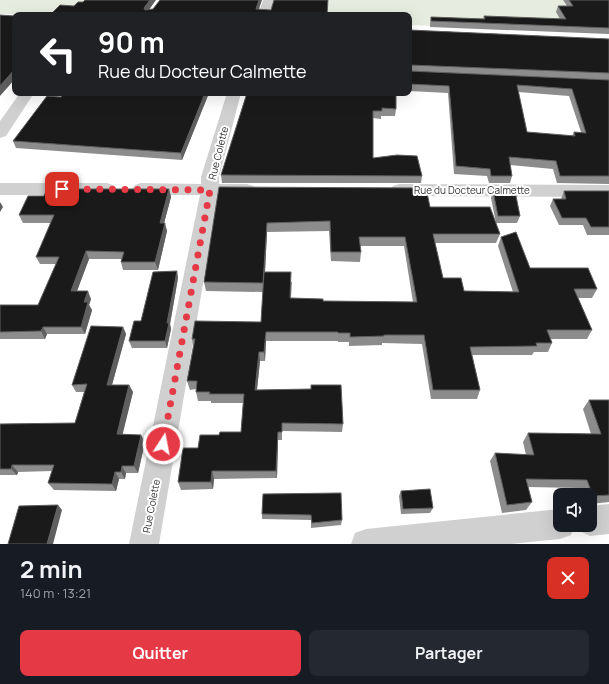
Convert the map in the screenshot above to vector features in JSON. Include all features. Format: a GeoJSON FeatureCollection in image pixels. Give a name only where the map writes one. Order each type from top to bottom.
{"type":"FeatureCollection","features":[{"type":"Feature","properties":{"kind":"street"},"geometry":{"type":"LineString","coordinates":[[265,12],[269,0]]}},
{"type":"Feature","properties":{"kind":"street"},"geometry":{"type":"LineString","coordinates":[[0,133],[25,96]]}},
{"type":"Feature","properties":{"kind":"street","name":"Rue Colette"},"geometry":{"type":"LineString","coordinates":[[144,544],[210,190],[210,177],[233,96]]}},
{"type":"Feature","properties":{"kind":"street"},"geometry":{"type":"LineString","coordinates":[[0,189],[266,190]]}},
{"type":"Feature","properties":{"kind":"street","name":"Rue du Docteur Calmette"},"geometry":{"type":"LineString","coordinates":[[386,190],[609,191]]}},
{"type":"Feature","properties":{"kind":"street"},"geometry":{"type":"LineString","coordinates":[[597,520],[609,519]]}},
{"type":"Feature","properties":{"kind":"street"},"geometry":{"type":"LineString","coordinates":[[366,544],[553,525]]}},
{"type":"Feature","properties":{"kind":"shaded area"},"geometry":{"type":"Polygon","coordinates":[[[0,0],[110,0],[100,12],[12,12],[12,14],[0,14],[0,0]]]}},
{"type":"Feature","properties":{"kind":"shaded area"},"geometry":{"type":"Polygon","coordinates":[[[329,0],[563,0],[581,31],[412,25],[412,12],[327,12],[329,0]]]}},
{"type":"Feature","properties":{"kind":"building"},"geometry":{"type":"Polygon","coordinates":[[[85,0],[150,0],[144,8],[145,10],[153,9],[160,0],[259,0],[256,9],[271,10],[274,0],[328,0],[327,12],[53,12],[60,5],[74,6],[78,2],[83,2],[85,0]]]}},
{"type":"Feature","properties":{"kind":"building"},"geometry":{"type":"Polygon","coordinates":[[[569,0],[609,0],[609,28],[431,21],[431,17],[485,19],[484,16],[566,19],[558,6],[573,6],[569,0]]]}},
{"type":"Feature","properties":{"kind":"building"},"geometry":{"type":"Polygon","coordinates":[[[0,15],[12,16],[12,72],[0,86],[0,15]]]}},
{"type":"Feature","properties":{"kind":"building"},"geometry":{"type":"Polygon","coordinates":[[[412,30],[609,39],[609,73],[412,65],[412,30]]]}},
{"type":"Feature","properties":{"kind":"building"},"geometry":{"type":"Polygon","coordinates":[[[412,71],[609,80],[609,176],[560,176],[556,161],[509,157],[512,176],[491,176],[490,169],[456,166],[449,86],[412,84],[412,71]],[[517,85],[527,132],[575,136],[574,132],[586,133],[572,89],[517,85]]]}},
{"type":"Feature","properties":{"kind":"building"},"geometry":{"type":"Polygon","coordinates":[[[47,96],[204,96],[181,153],[13,141],[47,96]]]}},
{"type":"Feature","properties":{"kind":"building"},"geometry":{"type":"Polygon","coordinates":[[[246,96],[396,96],[396,109],[382,108],[382,111],[373,111],[373,158],[397,155],[417,156],[422,176],[221,175],[246,96]]]}},
{"type":"Feature","properties":{"kind":"building"},"geometry":{"type":"Polygon","coordinates":[[[219,187],[426,188],[430,207],[490,207],[500,234],[433,234],[443,278],[461,278],[464,291],[519,292],[501,237],[516,232],[530,268],[588,268],[597,289],[574,289],[592,330],[547,330],[552,343],[536,343],[537,346],[470,347],[480,390],[433,390],[424,335],[350,337],[350,333],[338,332],[266,332],[264,352],[259,352],[255,390],[311,389],[311,385],[341,385],[343,424],[282,423],[282,432],[278,432],[276,471],[212,471],[211,482],[178,482],[183,448],[198,448],[200,435],[219,435],[220,432],[241,432],[244,394],[209,394],[210,392],[196,392],[197,381],[187,381],[195,339],[192,339],[195,321],[261,322],[264,272],[291,272],[290,298],[323,299],[323,301],[417,302],[405,237],[359,237],[361,252],[331,252],[330,221],[267,223],[263,283],[204,282],[219,187]]]}},
{"type":"Feature","properties":{"kind":"building"},"geometry":{"type":"Polygon","coordinates":[[[47,189],[169,189],[160,223],[165,223],[155,262],[121,262],[124,252],[86,251],[71,291],[88,291],[84,302],[88,302],[81,327],[43,327],[41,331],[0,332],[0,305],[38,305],[59,257],[36,257],[54,215],[19,215],[28,196],[44,196],[47,189]]]}},
{"type":"Feature","properties":{"kind":"building"},"geometry":{"type":"Polygon","coordinates":[[[493,191],[515,191],[520,216],[498,216],[493,191]]]}},
{"type":"Feature","properties":{"kind":"building"},"geometry":{"type":"Polygon","coordinates":[[[564,191],[609,191],[609,227],[591,227],[586,218],[562,218],[553,199],[566,199],[564,191]]]}},
{"type":"Feature","properties":{"kind":"building"},"geometry":{"type":"Polygon","coordinates":[[[177,271],[165,341],[129,341],[134,321],[141,321],[153,272],[177,271]]]}},
{"type":"Feature","properties":{"kind":"building"},"geometry":{"type":"Polygon","coordinates":[[[91,326],[123,327],[107,385],[129,385],[117,434],[141,435],[134,466],[122,466],[121,472],[115,472],[112,484],[48,483],[54,465],[12,465],[11,469],[0,469],[0,424],[75,423],[87,384],[72,385],[91,326]]]}},
{"type":"Feature","properties":{"kind":"building"},"geometry":{"type":"Polygon","coordinates":[[[589,400],[609,400],[609,495],[597,496],[597,488],[590,488],[587,480],[526,479],[532,502],[507,505],[495,453],[534,455],[528,433],[601,434],[589,400]]]}},
{"type":"Feature","properties":{"kind":"building"},"geometry":{"type":"Polygon","coordinates":[[[430,489],[433,508],[403,509],[401,491],[430,489]]]}},
{"type":"Feature","properties":{"kind":"building"},"geometry":{"type":"Polygon","coordinates":[[[341,493],[342,520],[312,523],[311,515],[262,514],[263,494],[341,493]]]}},
{"type":"Feature","properties":{"kind":"building"},"geometry":{"type":"Polygon","coordinates":[[[58,505],[47,544],[8,544],[19,506],[58,505]]]}},
{"type":"Feature","properties":{"kind":"route"},"geometry":{"type":"LineString","coordinates":[[62,189],[210,190],[163,444]]}}]}
